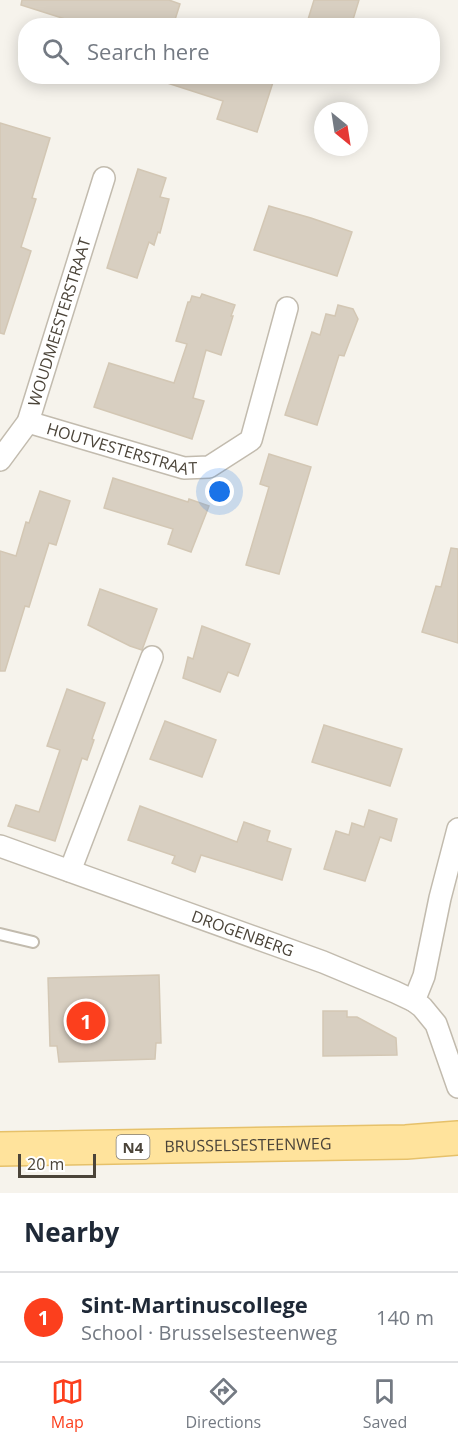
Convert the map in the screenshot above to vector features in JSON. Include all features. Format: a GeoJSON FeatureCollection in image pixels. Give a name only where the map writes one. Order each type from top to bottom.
{"type":"FeatureCollection","features":[{"type":"Feature","properties":{"kind":"main road","name":"BRUSSELSESTEENWEG"},"geometry":{"type":"LineString","coordinates":[[0,1149],[406,1142],[458,1138]]}},
{"type":"Feature","properties":{"kind":"street","name":"WOUDMEESTERSTRAAT"},"geometry":{"type":"LineString","coordinates":[[0,460],[28,422],[104,178]]}},
{"type":"Feature","properties":{"kind":"street","name":"HOUTVESTERSTRAAT"},"geometry":{"type":"LineString","coordinates":[[28,422],[184,468],[210,467],[251,440],[287,308]]}},
{"type":"Feature","properties":{"kind":"street"},"geometry":{"type":"LineString","coordinates":[[70,871],[152,657]]}},
{"type":"Feature","properties":{"kind":"street"},"geometry":{"type":"LineString","coordinates":[[458,829],[440,898],[424,976],[414,1001],[436,1024],[458,1087]]}},
{"type":"Feature","properties":{"kind":"street","name":"DROGENBERG"},"geometry":{"type":"LineString","coordinates":[[0,846],[323,962],[414,1001]]}},
{"type":"Feature","properties":{"kind":"lane"},"geometry":{"type":"LineString","coordinates":[[0,934],[33,942]]}},
{"type":"Feature","properties":{"kind":"building"},"geometry":{"type":"Polygon","coordinates":[[[22,0],[169,0],[180,4],[176,18],[62,18],[21,5],[22,0]]]}},
{"type":"Feature","properties":{"kind":"building"},"geometry":{"type":"Polygon","coordinates":[[[314,0],[359,0],[353,18],[308,18],[314,0]]]}},
{"type":"Feature","properties":{"kind":"building"},"geometry":{"type":"Polygon","coordinates":[[[170,84],[272,84],[257,132],[217,119],[223,101],[170,84]]]}},
{"type":"Feature","properties":{"kind":"building"},"geometry":{"type":"Polygon","coordinates":[[[0,123],[50,138],[32,198],[36,199],[21,247],[31,251],[4,334],[0,333],[0,123]]]}},
{"type":"Feature","properties":{"kind":"building"},"geometry":{"type":"Polygon","coordinates":[[[138,169],[166,178],[160,197],[169,199],[160,233],[158,232],[154,245],[149,242],[137,278],[107,268],[138,169]]]}},
{"type":"Feature","properties":{"kind":"building"},"geometry":{"type":"Polygon","coordinates":[[[269,206],[352,232],[337,276],[254,250],[269,206]]]}},
{"type":"Feature","properties":{"kind":"building"},"geometry":{"type":"Polygon","coordinates":[[[202,294],[235,305],[221,355],[206,350],[193,398],[204,401],[192,439],[94,407],[109,363],[174,383],[187,344],[176,341],[188,302],[192,296],[200,298],[202,294]]]}},
{"type":"Feature","properties":{"kind":"building"},"geometry":{"type":"Polygon","coordinates":[[[338,305],[353,309],[358,319],[344,356],[339,355],[317,425],[285,415],[312,332],[320,335],[326,314],[335,316],[338,305]]]}},
{"type":"Feature","properties":{"kind":"building"},"geometry":{"type":"Polygon","coordinates":[[[269,454],[311,467],[279,574],[246,565],[269,487],[260,484],[269,454]]]}},
{"type":"Feature","properties":{"kind":"building"},"geometry":{"type":"Polygon","coordinates":[[[113,478],[188,502],[189,499],[209,506],[191,552],[168,544],[173,529],[104,508],[113,478]]]}},
{"type":"Feature","properties":{"kind":"building"},"geometry":{"type":"Polygon","coordinates":[[[40,491],[70,501],[56,545],[49,543],[29,607],[25,606],[5,671],[0,671],[0,551],[16,556],[26,522],[29,523],[40,491]]]}},
{"type":"Feature","properties":{"kind":"building"},"geometry":{"type":"Polygon","coordinates":[[[451,548],[458,549],[458,643],[422,632],[436,586],[441,587],[451,548]]]}},
{"type":"Feature","properties":{"kind":"building"},"geometry":{"type":"Polygon","coordinates":[[[100,589],[157,609],[142,650],[88,625],[100,589]]]}},
{"type":"Feature","properties":{"kind":"building"},"geometry":{"type":"Polygon","coordinates":[[[202,626],[250,644],[238,676],[228,672],[220,692],[183,678],[188,657],[193,659],[202,626]]]}},
{"type":"Feature","properties":{"kind":"building"},"geometry":{"type":"Polygon","coordinates":[[[67,689],[105,703],[87,760],[82,758],[55,841],[8,826],[16,805],[39,812],[60,750],[47,746],[67,689]]]}},
{"type":"Feature","properties":{"kind":"building"},"geometry":{"type":"Polygon","coordinates":[[[165,721],[216,740],[202,777],[150,759],[165,721]]]}},
{"type":"Feature","properties":{"kind":"building"},"geometry":{"type":"Polygon","coordinates":[[[324,725],[402,749],[390,786],[312,762],[324,725]]]}},
{"type":"Feature","properties":{"kind":"building"},"geometry":{"type":"Polygon","coordinates":[[[140,806],[237,842],[244,822],[270,831],[267,841],[291,849],[282,880],[201,855],[195,872],[172,863],[175,856],[128,840],[140,806]]]}},
{"type":"Feature","properties":{"kind":"building"},"geometry":{"type":"Polygon","coordinates":[[[369,810],[397,819],[391,841],[380,837],[365,881],[324,869],[336,831],[349,835],[352,823],[364,827],[369,810]]]}},
{"type":"Feature","properties":{"kind":"building"},"geometry":{"type":"Polygon","coordinates":[[[159,975],[161,1043],[156,1043],[155,1059],[59,1062],[57,1046],[50,1046],[48,978],[159,975]]]}},
{"type":"Feature","properties":{"kind":"building"},"geometry":{"type":"Polygon","coordinates":[[[323,1011],[347,1011],[347,1017],[357,1017],[396,1038],[397,1055],[323,1056],[323,1011]]]}},
{"type":"Feature","properties":{"kind":"place","name":"Sint-Martinuscollege"},"geometry":{"type":"Point","coordinates":[86,1021]}}]}
